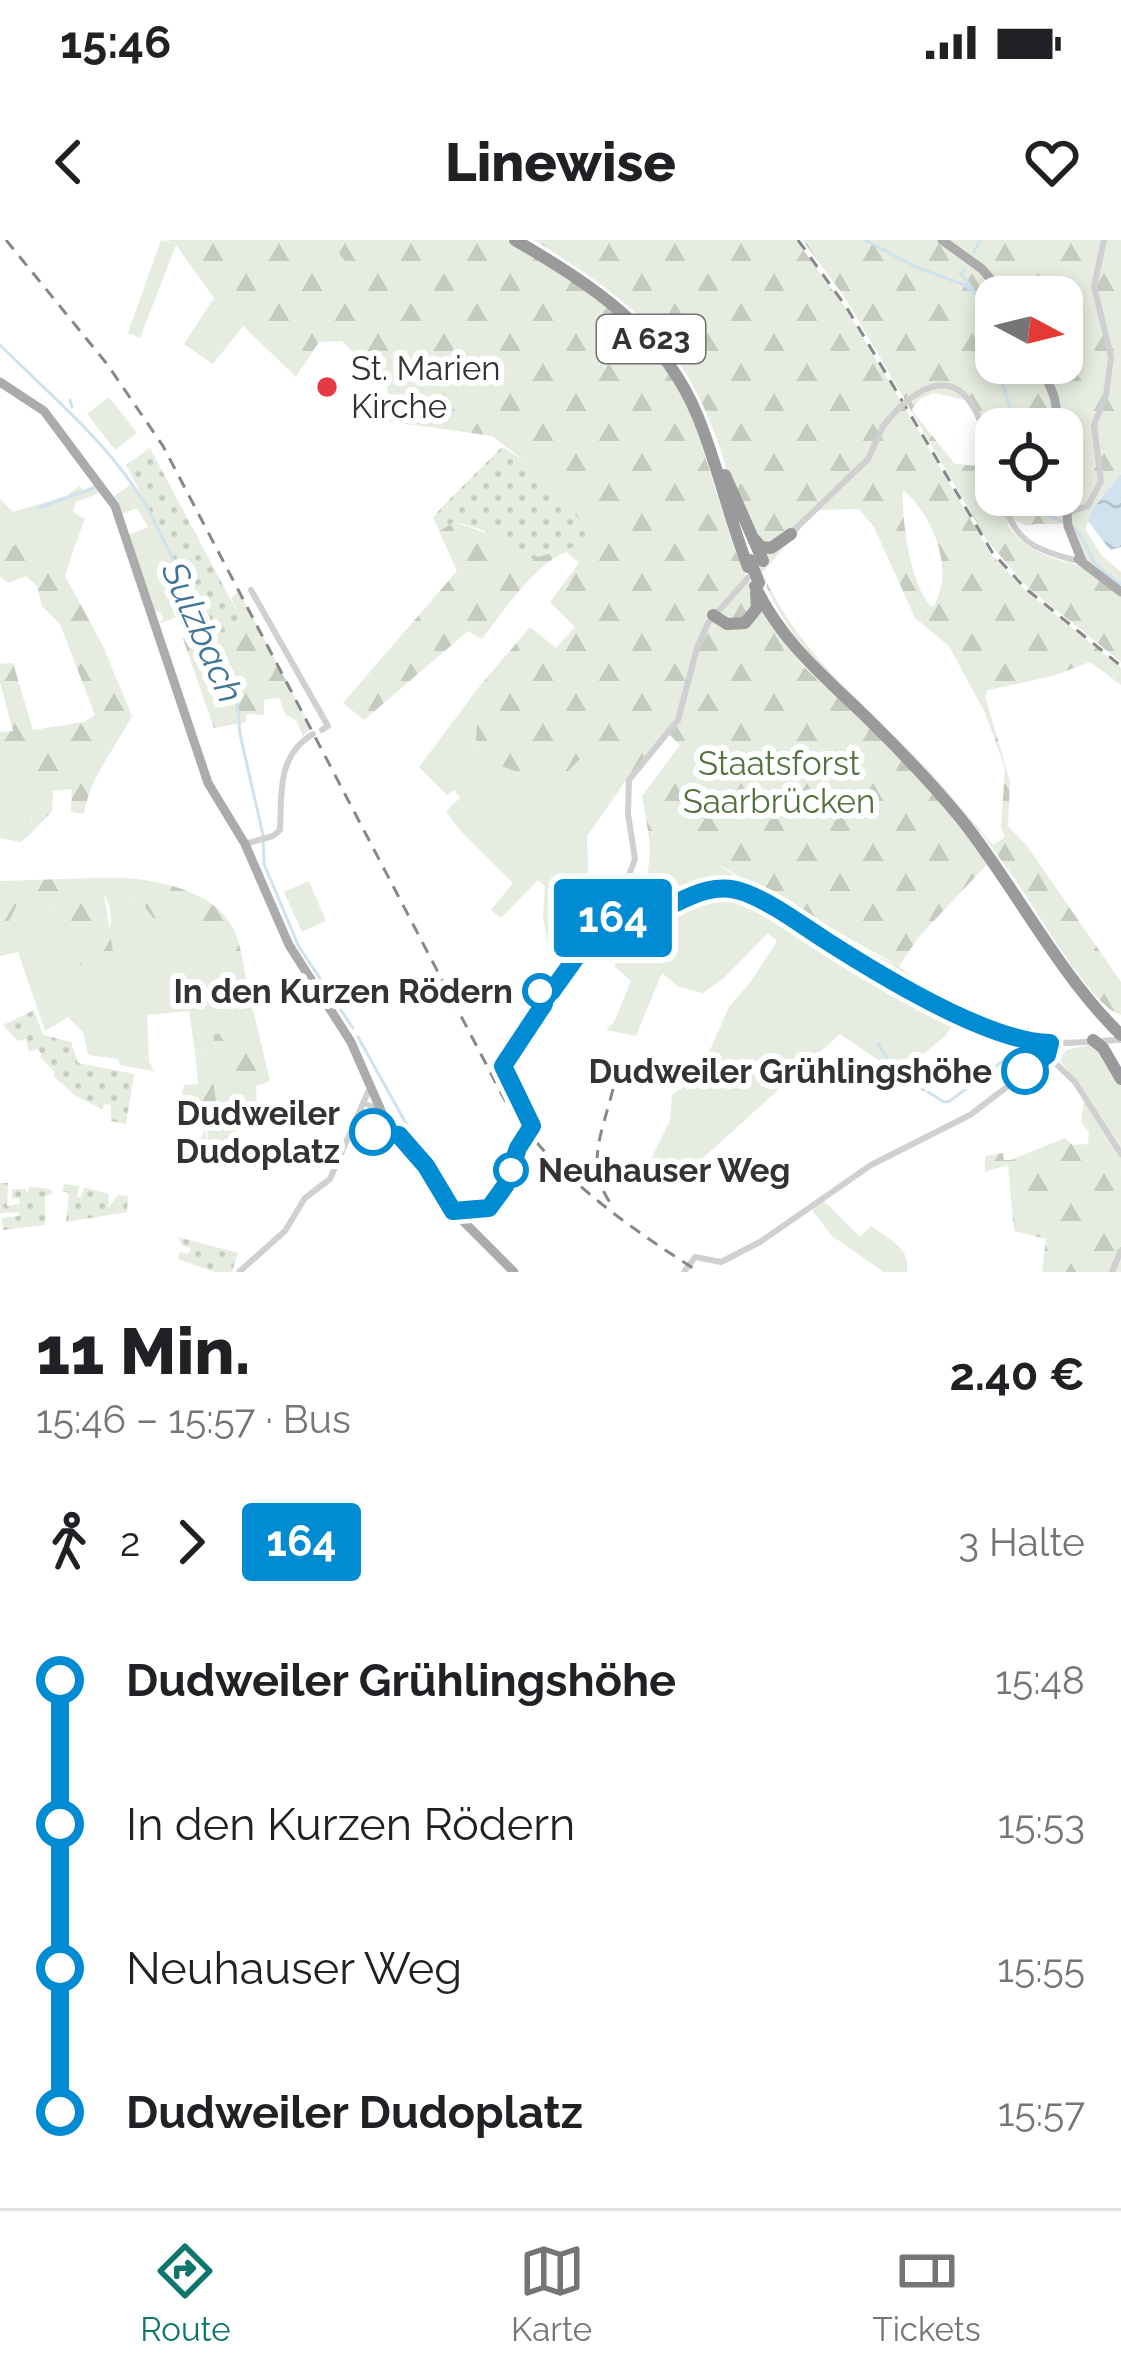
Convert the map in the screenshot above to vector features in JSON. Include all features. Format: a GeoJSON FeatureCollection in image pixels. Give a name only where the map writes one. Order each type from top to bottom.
{"type":"FeatureCollection","features":[{"type":"Feature","properties":{"kind":"highway","name":"A 623"},"geometry":{"type":"LineString","coordinates":[[519,240],[613,298],[651,333],[688,385],[718,458],[756,585],[793,646],[960,818],[1112,1036]]}},
{"type":"Feature","properties":{"kind":"highway","name":"A 623"},"geometry":{"type":"LineString","coordinates":[[519,240],[610,301],[668,360],[698,417],[751,562]]}},
{"type":"Feature","properties":{"kind":"highway"},"geometry":{"type":"LineString","coordinates":[[718,458],[761,547],[771,548],[790,534]]}},
{"type":"Feature","properties":{"kind":"highway"},"geometry":{"type":"LineString","coordinates":[[751,562],[754,539]]}},
{"type":"Feature","properties":{"kind":"highway","name":"A 623"},"geometry":{"type":"LineString","coordinates":[[756,585],[803,652],[899,744],[964,815],[1095,1003],[1109,1015],[1121,1076]]}},
{"type":"Feature","properties":{"kind":"highway"},"geometry":{"type":"LineString","coordinates":[[713,615],[728,624],[745,623],[757,608],[756,585]]}},
{"type":"Feature","properties":{"kind":"main road"},"geometry":{"type":"LineString","coordinates":[[942,240],[989,276]]}},
{"type":"Feature","properties":{"kind":"main road"},"geometry":{"type":"LineString","coordinates":[[0,382],[44,411],[116,506],[208,783],[245,844],[289,945],[350,1045],[370,1102],[432,1176],[453,1211],[490,1246],[507,1270]]}},
{"type":"Feature","properties":{"kind":"main road"},"geometry":{"type":"LineString","coordinates":[[1067,516],[1075,559],[1121,592]]}},
{"type":"Feature","properties":{"kind":"street"},"geometry":{"type":"LineString","coordinates":[[1067,519],[1088,506],[1101,482],[1094,425],[1106,395],[1112,350],[1094,286],[1104,240]]}},
{"type":"Feature","properties":{"kind":"street"},"geometry":{"type":"LineString","coordinates":[[453,1211],[489,1208],[505,1186],[529,1113],[506,1076],[505,1060],[607,914],[635,859],[628,814],[629,779],[678,720],[697,647],[713,615],[751,562],[790,534],[868,459],[886,420],[908,400],[939,387],[955,390],[975,408]]}},
{"type":"Feature","properties":{"kind":"street"},"geometry":{"type":"LineString","coordinates":[[1008,516],[1025,541],[1075,559]]}},
{"type":"Feature","properties":{"kind":"street"},"geometry":{"type":"LineString","coordinates":[[251,590],[325,728]]}},
{"type":"Feature","properties":{"kind":"street"},"geometry":{"type":"LineString","coordinates":[[245,844],[280,830],[282,784],[295,749],[313,734]]}},
{"type":"Feature","properties":{"kind":"street"},"geometry":{"type":"LineString","coordinates":[[607,914],[634,919],[699,891],[734,889],[1006,1036],[1050,1043],[1112,1036]]}},
{"type":"Feature","properties":{"kind":"street"},"geometry":{"type":"LineString","coordinates":[[684,1272],[695,1257],[721,1262],[760,1242],[871,1166],[970,1115],[1047,1055],[1050,1043]]}},
{"type":"Feature","properties":{"kind":"street"},"geometry":{"type":"LineString","coordinates":[[1047,1055],[1078,1086],[1121,1154]]}},
{"type":"Feature","properties":{"kind":"street"},"geometry":{"type":"LineString","coordinates":[[241,1270],[285,1232],[306,1197],[328,1182],[370,1102]]}},
{"type":"Feature","properties":{"kind":"street"},"geometry":{"type":"LineString","coordinates":[[1112,1272],[1121,1250]]}},
{"type":"Feature","properties":{"kind":"green space"},"geometry":{"type":"Polygon","coordinates":[[[161,240],[176,245],[140,338],[128,333],[161,240]]]}},
{"type":"Feature","properties":{"kind":"green space","name":"Staatsforst Saarbrücken"},"geometry":{"type":"Polygon","coordinates":[[[165,240],[299,240],[338,279],[353,270],[327,240],[507,240],[586,289],[633,327],[688,402],[735,551],[767,619],[802,665],[900,756],[990,861],[918,938],[899,966],[648,831],[642,796],[680,745],[668,733],[629,776],[595,743],[553,787],[475,755],[479,687],[530,627],[556,648],[575,627],[550,602],[579,563],[567,552],[532,577],[482,639],[468,631],[364,720],[343,703],[457,571],[439,531],[454,522],[504,539],[573,547],[590,532],[526,462],[492,436],[365,418],[389,413],[387,385],[357,378],[360,359],[342,341],[319,342],[296,377],[214,298],[176,245],[165,240]]]}},
{"type":"Feature","properties":{"kind":"green space"},"geometry":{"type":"Polygon","coordinates":[[[299,240],[327,240],[354,271],[338,279],[299,240]]]}},
{"type":"Feature","properties":{"kind":"green space","name":"Staatsforst Saarbrücken"},"geometry":{"type":"Polygon","coordinates":[[[534,240],[796,240],[845,307],[991,554],[1023,588],[1121,668],[1121,685],[1090,662],[1053,676],[988,690],[985,696],[1010,781],[1008,826],[1027,846],[1121,982],[1121,1015],[1080,977],[986,840],[892,733],[929,770],[993,845],[1005,837],[1001,828],[1005,768],[985,713],[949,646],[915,618],[874,527],[859,509],[817,510],[762,573],[812,652],[868,710],[812,656],[779,612],[753,553],[713,428],[678,361],[631,309],[534,240]],[[903,490],[913,571],[933,607],[942,577],[938,544],[924,514],[903,490]]]}},
{"type":"Feature","properties":{"kind":"green space"},"geometry":{"type":"Polygon","coordinates":[[[802,240],[1121,240],[1121,474],[1095,506],[1085,529],[1102,556],[1121,572],[1121,662],[1025,585],[987,540],[844,296],[802,240]],[[1014,520],[1007,524],[1030,547],[1079,565],[1085,557],[1065,523],[1027,526],[1014,520]]]}},
{"type":"Feature","properties":{"kind":"green space"},"geometry":{"type":"Polygon","coordinates":[[[214,298],[243,326],[213,364],[184,344],[214,298]]]}},
{"type":"Feature","properties":{"kind":"green space"},"geometry":{"type":"Polygon","coordinates":[[[109,397],[137,433],[115,450],[87,414],[109,397]]]}},
{"type":"Feature","properties":{"kind":"green space"},"geometry":{"type":"Polygon","coordinates":[[[502,447],[526,462],[591,532],[573,547],[528,560],[475,528],[454,522],[439,531],[433,518],[502,447]]]}},
{"type":"Feature","properties":{"kind":"green space"},"geometry":{"type":"Polygon","coordinates":[[[150,448],[241,619],[228,636],[209,627],[126,465],[150,448]]]}},
{"type":"Feature","properties":{"kind":"green space"},"geometry":{"type":"Polygon","coordinates":[[[133,483],[209,627],[203,630],[193,611],[158,624],[163,619],[160,612],[153,612],[128,535],[148,527],[137,508],[122,514],[113,497],[133,483]]]}},
{"type":"Feature","properties":{"kind":"green space"},"geometry":{"type":"Polygon","coordinates":[[[96,484],[102,492],[76,502],[73,512],[85,519],[74,548],[13,547],[0,555],[0,499],[13,512],[96,484]]]}},
{"type":"Feature","properties":{"kind":"green space"},"geometry":{"type":"Polygon","coordinates":[[[33,533],[52,545],[74,548],[65,576],[102,644],[132,716],[97,775],[84,814],[71,812],[72,789],[53,791],[52,811],[31,833],[32,804],[25,779],[0,778],[0,732],[13,731],[0,664],[13,663],[33,730],[84,722],[95,715],[60,624],[42,606],[37,586],[26,576],[8,583],[0,576],[0,555],[33,533]]]}},
{"type":"Feature","properties":{"kind":"green space"},"geometry":{"type":"Polygon","coordinates":[[[239,591],[311,728],[303,736],[279,698],[264,700],[264,715],[246,714],[246,722],[214,728],[183,639],[190,635],[207,676],[221,671],[203,630],[209,627],[227,635],[241,619],[231,598],[239,591]]]}},
{"type":"Feature","properties":{"kind":"green space"},"geometry":{"type":"Polygon","coordinates":[[[479,687],[475,755],[595,743],[629,776],[587,836],[589,893],[550,958],[543,916],[545,886],[538,880],[501,918],[491,910],[513,883],[446,811],[460,798],[454,790],[447,795],[419,767],[479,687]]]}},
{"type":"Feature","properties":{"kind":"green space"},"geometry":{"type":"Polygon","coordinates":[[[0,778],[25,778],[32,804],[31,833],[21,842],[0,838],[0,778]]]}},
{"type":"Feature","properties":{"kind":"green space"},"geometry":{"type":"Polygon","coordinates":[[[648,831],[715,863],[798,918],[899,966],[960,1016],[945,1036],[905,1069],[928,1087],[923,1091],[840,1034],[683,1176],[672,1180],[650,1161],[670,1121],[672,1095],[698,1077],[729,1007],[777,941],[768,933],[703,993],[679,987],[662,973],[636,1036],[606,1030],[631,981],[615,967],[614,921],[625,921],[642,887],[650,857],[648,831]]]}},
{"type":"Feature","properties":{"kind":"green space"},"geometry":{"type":"Polygon","coordinates":[[[95,878],[123,878],[128,902],[140,901],[153,918],[181,918],[221,964],[230,991],[248,988],[257,1026],[213,1036],[231,1112],[234,1151],[191,1150],[193,1136],[201,1138],[205,1130],[209,1150],[223,1144],[207,1050],[195,1052],[189,1011],[147,1015],[149,1061],[154,1071],[120,1065],[118,1059],[88,1055],[83,1032],[68,1017],[45,1031],[18,952],[0,956],[0,925],[8,923],[16,905],[35,903],[54,917],[55,902],[68,900],[72,967],[85,957],[104,939],[111,919],[95,878]]]}},
{"type":"Feature","properties":{"kind":"green space"},"geometry":{"type":"Polygon","coordinates":[[[95,878],[103,889],[114,958],[71,967],[68,900],[55,902],[54,919],[35,903],[17,905],[8,923],[0,925],[0,881],[95,878]]]}},
{"type":"Feature","properties":{"kind":"green space"},"geometry":{"type":"Polygon","coordinates":[[[123,878],[170,885],[215,906],[237,937],[248,988],[230,991],[221,964],[203,960],[192,950],[180,918],[153,918],[140,901],[128,902],[123,878]]]}},
{"type":"Feature","properties":{"kind":"green space"},"geometry":{"type":"Polygon","coordinates":[[[309,881],[326,921],[302,932],[284,892],[309,881]]]}},
{"type":"Feature","properties":{"kind":"green space"},"geometry":{"type":"Polygon","coordinates":[[[34,1010],[43,1035],[71,1042],[78,1063],[134,1074],[126,1124],[111,1121],[111,1105],[104,1104],[102,1109],[76,1096],[53,1076],[55,1072],[37,1049],[29,1052],[26,1039],[18,1041],[3,1025],[34,1010]]]}},
{"type":"Feature","properties":{"kind":"green space"},"geometry":{"type":"Polygon","coordinates":[[[257,1026],[270,1081],[256,1086],[257,1106],[239,1110],[235,1144],[213,1035],[257,1026]]]}},
{"type":"Feature","properties":{"kind":"green space"},"geometry":{"type":"Polygon","coordinates":[[[1094,1044],[1121,1083],[1121,1169],[1081,1122],[1085,1092],[1060,1061],[1066,1050],[1094,1044]]]}},
{"type":"Feature","properties":{"kind":"green space"},"geometry":{"type":"Polygon","coordinates":[[[208,1050],[223,1145],[209,1150],[206,1120],[197,1118],[198,1108],[180,1104],[184,1085],[198,1084],[195,1052],[208,1050]]]}},
{"type":"Feature","properties":{"kind":"green space"},"geometry":{"type":"Polygon","coordinates":[[[1089,1130],[1121,1169],[1121,1272],[1042,1272],[1046,1239],[1014,1231],[1008,1165],[985,1172],[985,1156],[1003,1153],[1004,1160],[1011,1160],[1065,1138],[1073,1145],[1088,1144],[1089,1130]]]}},
{"type":"Feature","properties":{"kind":"green space"},"geometry":{"type":"Polygon","coordinates":[[[0,1183],[8,1183],[7,1206],[20,1204],[19,1198],[12,1199],[12,1189],[26,1189],[27,1193],[30,1187],[51,1189],[52,1194],[45,1196],[45,1225],[3,1230],[2,1218],[20,1212],[0,1213],[0,1183]]]}},
{"type":"Feature","properties":{"kind":"green space"},"geometry":{"type":"Polygon","coordinates":[[[64,1184],[79,1186],[77,1197],[81,1198],[84,1187],[109,1194],[108,1208],[118,1195],[128,1196],[127,1212],[66,1222],[69,1193],[62,1191],[64,1184]]]}},
{"type":"Feature","properties":{"kind":"green space"},"geometry":{"type":"Polygon","coordinates":[[[824,1201],[860,1237],[871,1226],[897,1245],[906,1257],[907,1272],[884,1272],[832,1236],[812,1210],[824,1201]]]}},
{"type":"Feature","properties":{"kind":"green space"},"geometry":{"type":"Polygon","coordinates":[[[178,1237],[238,1253],[232,1272],[215,1272],[178,1259],[180,1252],[188,1254],[191,1248],[178,1237]]]}},
{"type":"Feature","properties":{"kind":"water"},"geometry":{"type":"Polygon","coordinates":[[[1121,474],[1121,547],[1110,550],[1088,521],[1121,474]]]}},
{"type":"Feature","properties":{"kind":"waterway"},"geometry":{"type":"LineString","coordinates":[[865,240],[975,294]]}},
{"type":"Feature","properties":{"kind":"waterway"},"geometry":{"type":"LineString","coordinates":[[974,252],[980,240]]}},
{"type":"Feature","properties":{"kind":"waterway"},"geometry":{"type":"LineString","coordinates":[[965,269],[961,274],[973,289]]}},
{"type":"Feature","properties":{"kind":"waterway","name":"Sulzbach"},"geometry":{"type":"LineString","coordinates":[[0,345],[98,442],[147,507],[236,690],[240,734],[263,835],[264,864],[299,947],[353,1028]]}},
{"type":"Feature","properties":{"kind":"waterway"},"geometry":{"type":"LineString","coordinates":[[1003,384],[1010,408]]}},
{"type":"Feature","properties":{"kind":"waterway"},"geometry":{"type":"LineString","coordinates":[[70,400],[72,407]]}},
{"type":"Feature","properties":{"kind":"waterway"},"geometry":{"type":"LineString","coordinates":[[38,508],[94,488]]}},
{"type":"Feature","properties":{"kind":"waterway"},"geometry":{"type":"LineString","coordinates":[[1048,516],[1075,529],[1097,565],[1121,584]]}},
{"type":"Feature","properties":{"kind":"waterway","name":"Sulzbach"},"geometry":{"type":"LineString","coordinates":[[358,1037],[408,1127],[436,1159],[442,1180]]}},
{"type":"Feature","properties":{"kind":"waterway"},"geometry":{"type":"LineString","coordinates":[[878,1044],[896,1071],[924,1090]]}},
{"type":"Feature","properties":{"kind":"waterway"},"geometry":{"type":"LineString","coordinates":[[928,1092],[950,1101],[1012,1054]]}},
{"type":"Feature","properties":{"kind":"railway"},"geometry":{"type":"LineString","coordinates":[[6,240],[107,364],[163,446],[508,1106],[549,1156],[595,1199],[699,1272]]}},
{"type":"Feature","properties":{"kind":"railway"},"geometry":{"type":"LineString","coordinates":[[798,240],[847,308],[992,552],[1025,588],[1121,666]]}},
{"type":"Feature","properties":{"kind":"railway"},"geometry":{"type":"LineString","coordinates":[[613,1089],[597,1165],[614,1208]]}},
{"type":"Feature","properties":{"kind":"bus line","name":"164"},"geometry":{"type":"LineString","coordinates":[[373,1132],[399,1135],[426,1166],[453,1211],[489,1208],[505,1186],[518,1148],[532,1126],[503,1066],[544,1004],[540,991],[552,991],[607,914],[625,920],[644,917],[692,893],[718,887],[763,901],[855,958],[988,1028],[1050,1043],[1047,1055],[1025,1071]]}},
{"type":"Feature","properties":{"kind":"place","name":"St. Marien Kirche"},"geometry":{"type":"Point","coordinates":[327,387]}},
{"type":"Feature","properties":{"kind":"place","name":"In den Kurzen Rödern"},"geometry":{"type":"Point","coordinates":[540,991]}},
{"type":"Feature","properties":{"kind":"place","name":"Dudweiler Grühlingshöhe"},"geometry":{"type":"Point","coordinates":[1025,1071]}},
{"type":"Feature","properties":{"kind":"place","name":"Dudweiler Dudoplatz"},"geometry":{"type":"Point","coordinates":[373,1132]}},
{"type":"Feature","properties":{"kind":"place","name":"Neuhauser Weg"},"geometry":{"type":"Point","coordinates":[511,1170]}}]}
